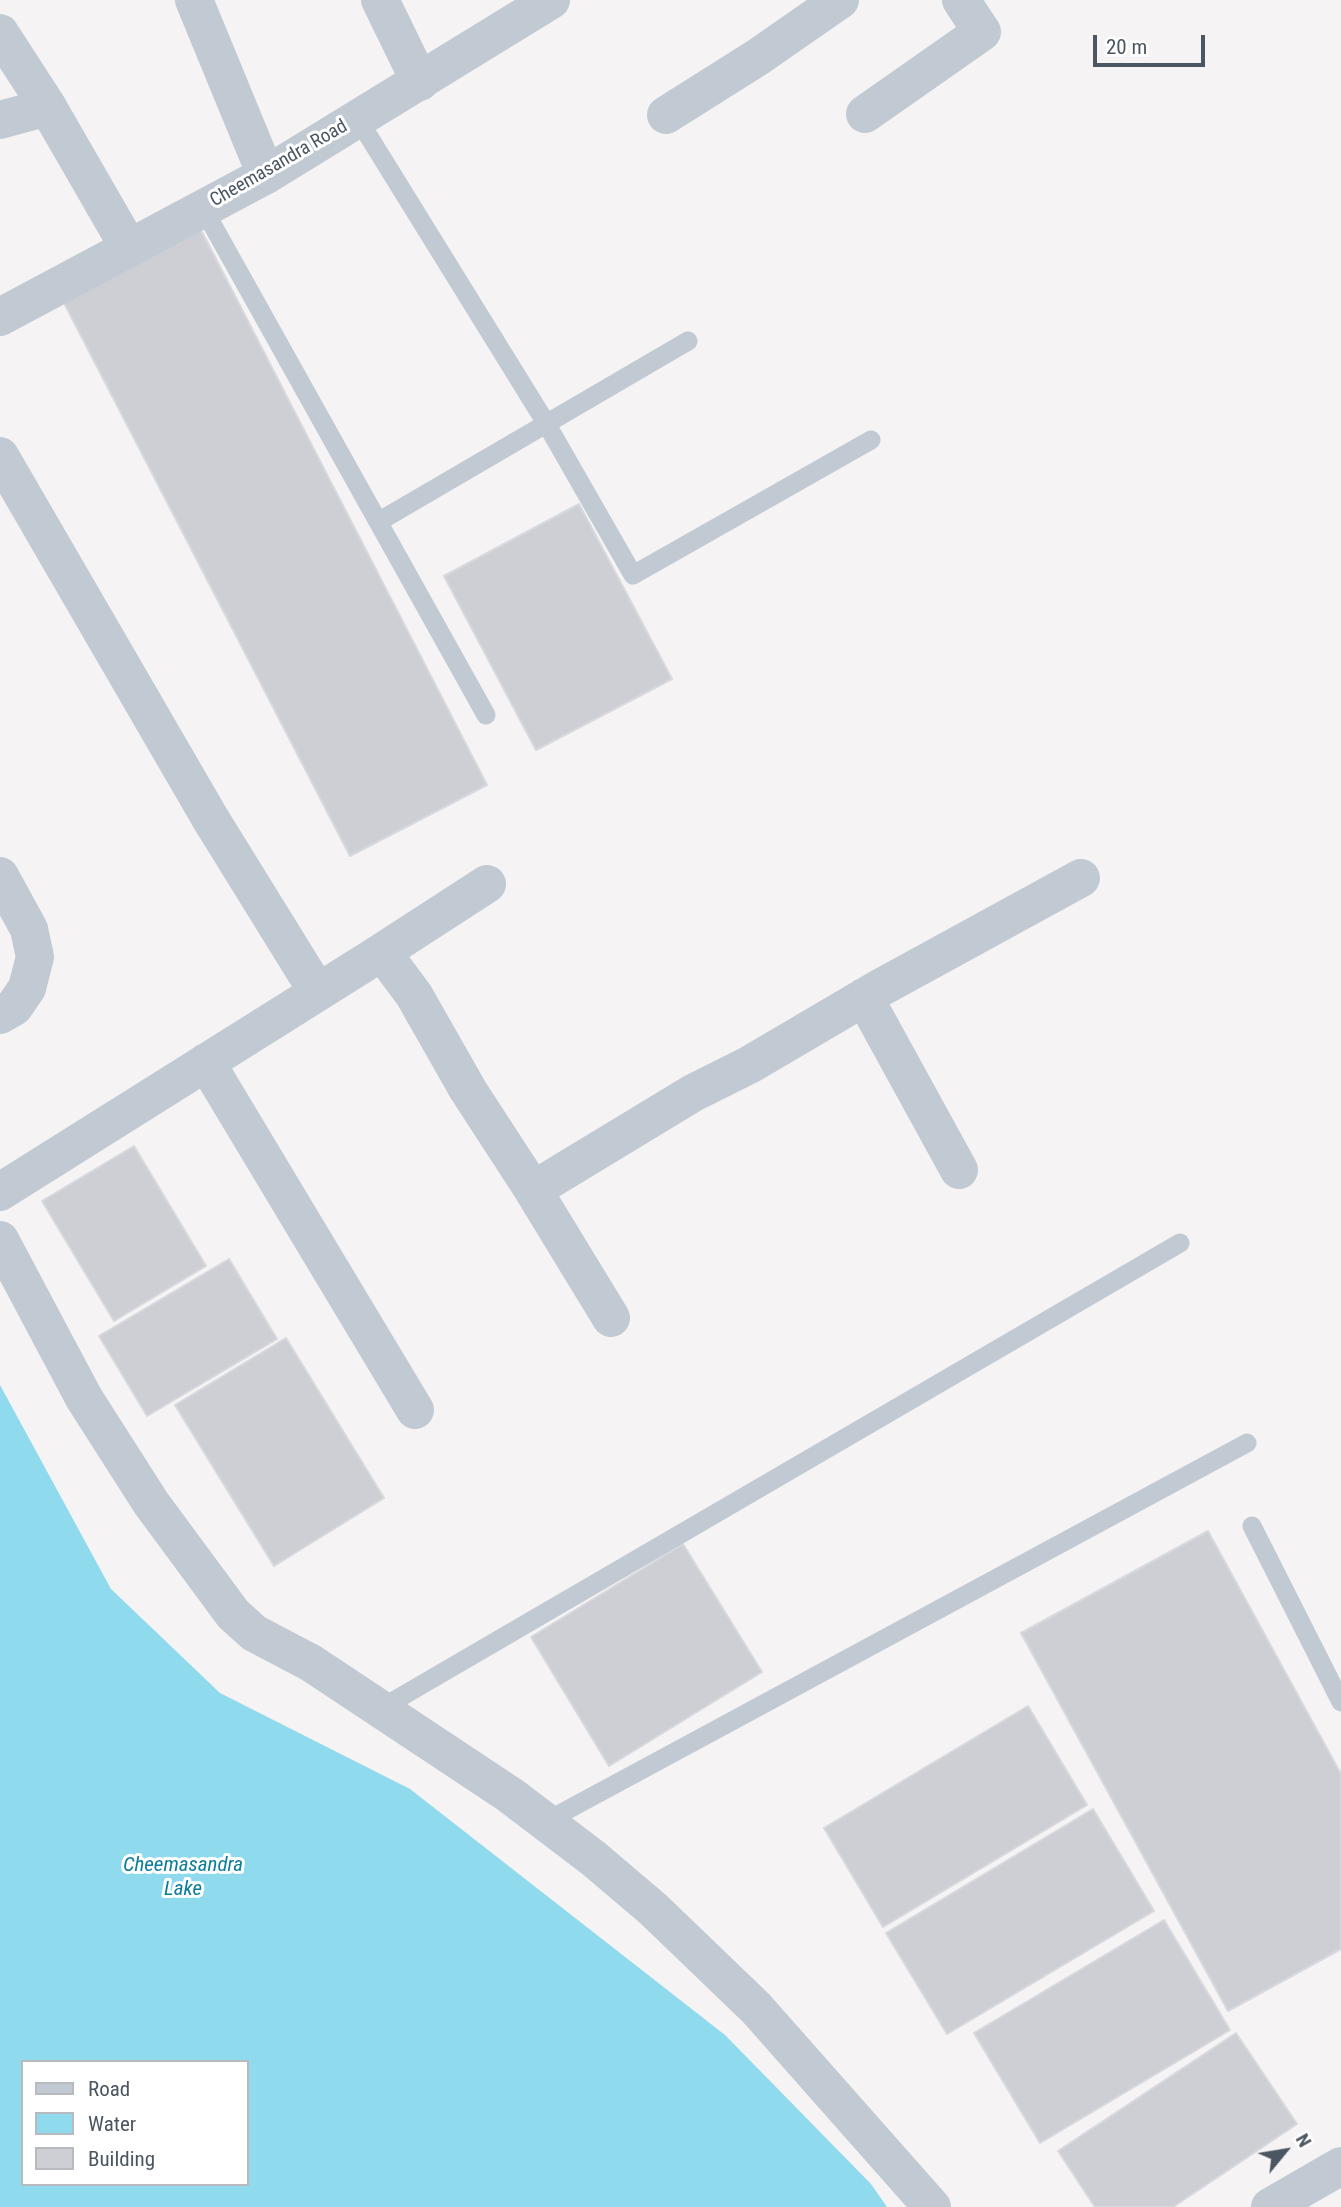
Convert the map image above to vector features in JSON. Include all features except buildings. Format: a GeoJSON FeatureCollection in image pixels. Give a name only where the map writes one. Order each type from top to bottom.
{"type":"FeatureCollection","features":[{"type":"Feature","properties":{"kind":"street"},"geometry":{"type":"LineString","coordinates":[[194,0],[265,175]]}},
{"type":"Feature","properties":{"kind":"street"},"geometry":{"type":"LineString","coordinates":[[380,0],[420,82]]}},
{"type":"Feature","properties":{"kind":"street","name":"Cheemasandra Road"},"geometry":{"type":"LineString","coordinates":[[0,317],[265,175],[551,0]]}},
{"type":"Feature","properties":{"kind":"street"},"geometry":{"type":"LineString","coordinates":[[666,115],[758,57],[840,0]]}},
{"type":"Feature","properties":{"kind":"street"},"geometry":{"type":"LineString","coordinates":[[865,114],[982,32],[961,0]]}},
{"type":"Feature","properties":{"kind":"street"},"geometry":{"type":"LineString","coordinates":[[0,33],[48,107],[129,248]]}},
{"type":"Feature","properties":{"kind":"street"},"geometry":{"type":"LineString","coordinates":[[0,120],[48,107]]}},
{"type":"Feature","properties":{"kind":"street"},"geometry":{"type":"LineString","coordinates":[[0,456],[203,806],[317,991]]}},
{"type":"Feature","properties":{"kind":"street"},"geometry":{"type":"LineString","coordinates":[[0,876],[29,929],[35,957],[27,988],[14,1007],[0,1016]]}},
{"type":"Feature","properties":{"kind":"street"},"geometry":{"type":"LineString","coordinates":[[533,1190],[633,1128],[1080,878]]}},
{"type":"Feature","properties":{"kind":"street"},"geometry":{"type":"LineString","coordinates":[[0,1192],[317,991],[382,953],[487,884]]}},
{"type":"Feature","properties":{"kind":"street"},"geometry":{"type":"LineString","coordinates":[[382,953],[414,995],[468,1090],[611,1318]]}},
{"type":"Feature","properties":{"kind":"street"},"geometry":{"type":"LineString","coordinates":[[864,997],[959,1170]]}},
{"type":"Feature","properties":{"kind":"street"},"geometry":{"type":"LineString","coordinates":[[206,1062],[415,1410]]}},
{"type":"Feature","properties":{"kind":"street"},"geometry":{"type":"LineString","coordinates":[[0,1240],[84,1398],[151,1503],[221,1600],[254,1633],[311,1663],[545,1822],[653,1909],[756,2008],[932,2207]]}},
{"type":"Feature","properties":{"kind":"street"},"geometry":{"type":"LineString","coordinates":[[1270,2207],[1341,2166]]}},
{"type":"Feature","properties":{"kind":"lane"},"geometry":{"type":"LineString","coordinates":[[358,119],[546,423],[633,575],[871,440]]}},
{"type":"Feature","properties":{"kind":"lane"},"geometry":{"type":"LineString","coordinates":[[203,208],[486,715]]}},
{"type":"Feature","properties":{"kind":"lane"},"geometry":{"type":"LineString","coordinates":[[378,522],[688,341]]}},
{"type":"Feature","properties":{"kind":"lane"},"geometry":{"type":"LineString","coordinates":[[380,1709],[1180,1243]]}},
{"type":"Feature","properties":{"kind":"lane"},"geometry":{"type":"LineString","coordinates":[[545,1822],[1248,1443]]}},
{"type":"Feature","properties":{"kind":"lane"},"geometry":{"type":"LineString","coordinates":[[1252,1526],[1341,1702]]}},
{"type":"Feature","properties":{"kind":"water","name":"Cheemasandra Lake"},"geometry":{"type":"Polygon","coordinates":[[[0,1385],[111,1589],[220,1693],[410,1789],[725,2035],[871,2184],[887,2207],[0,2207],[0,1385]]]}}]}
